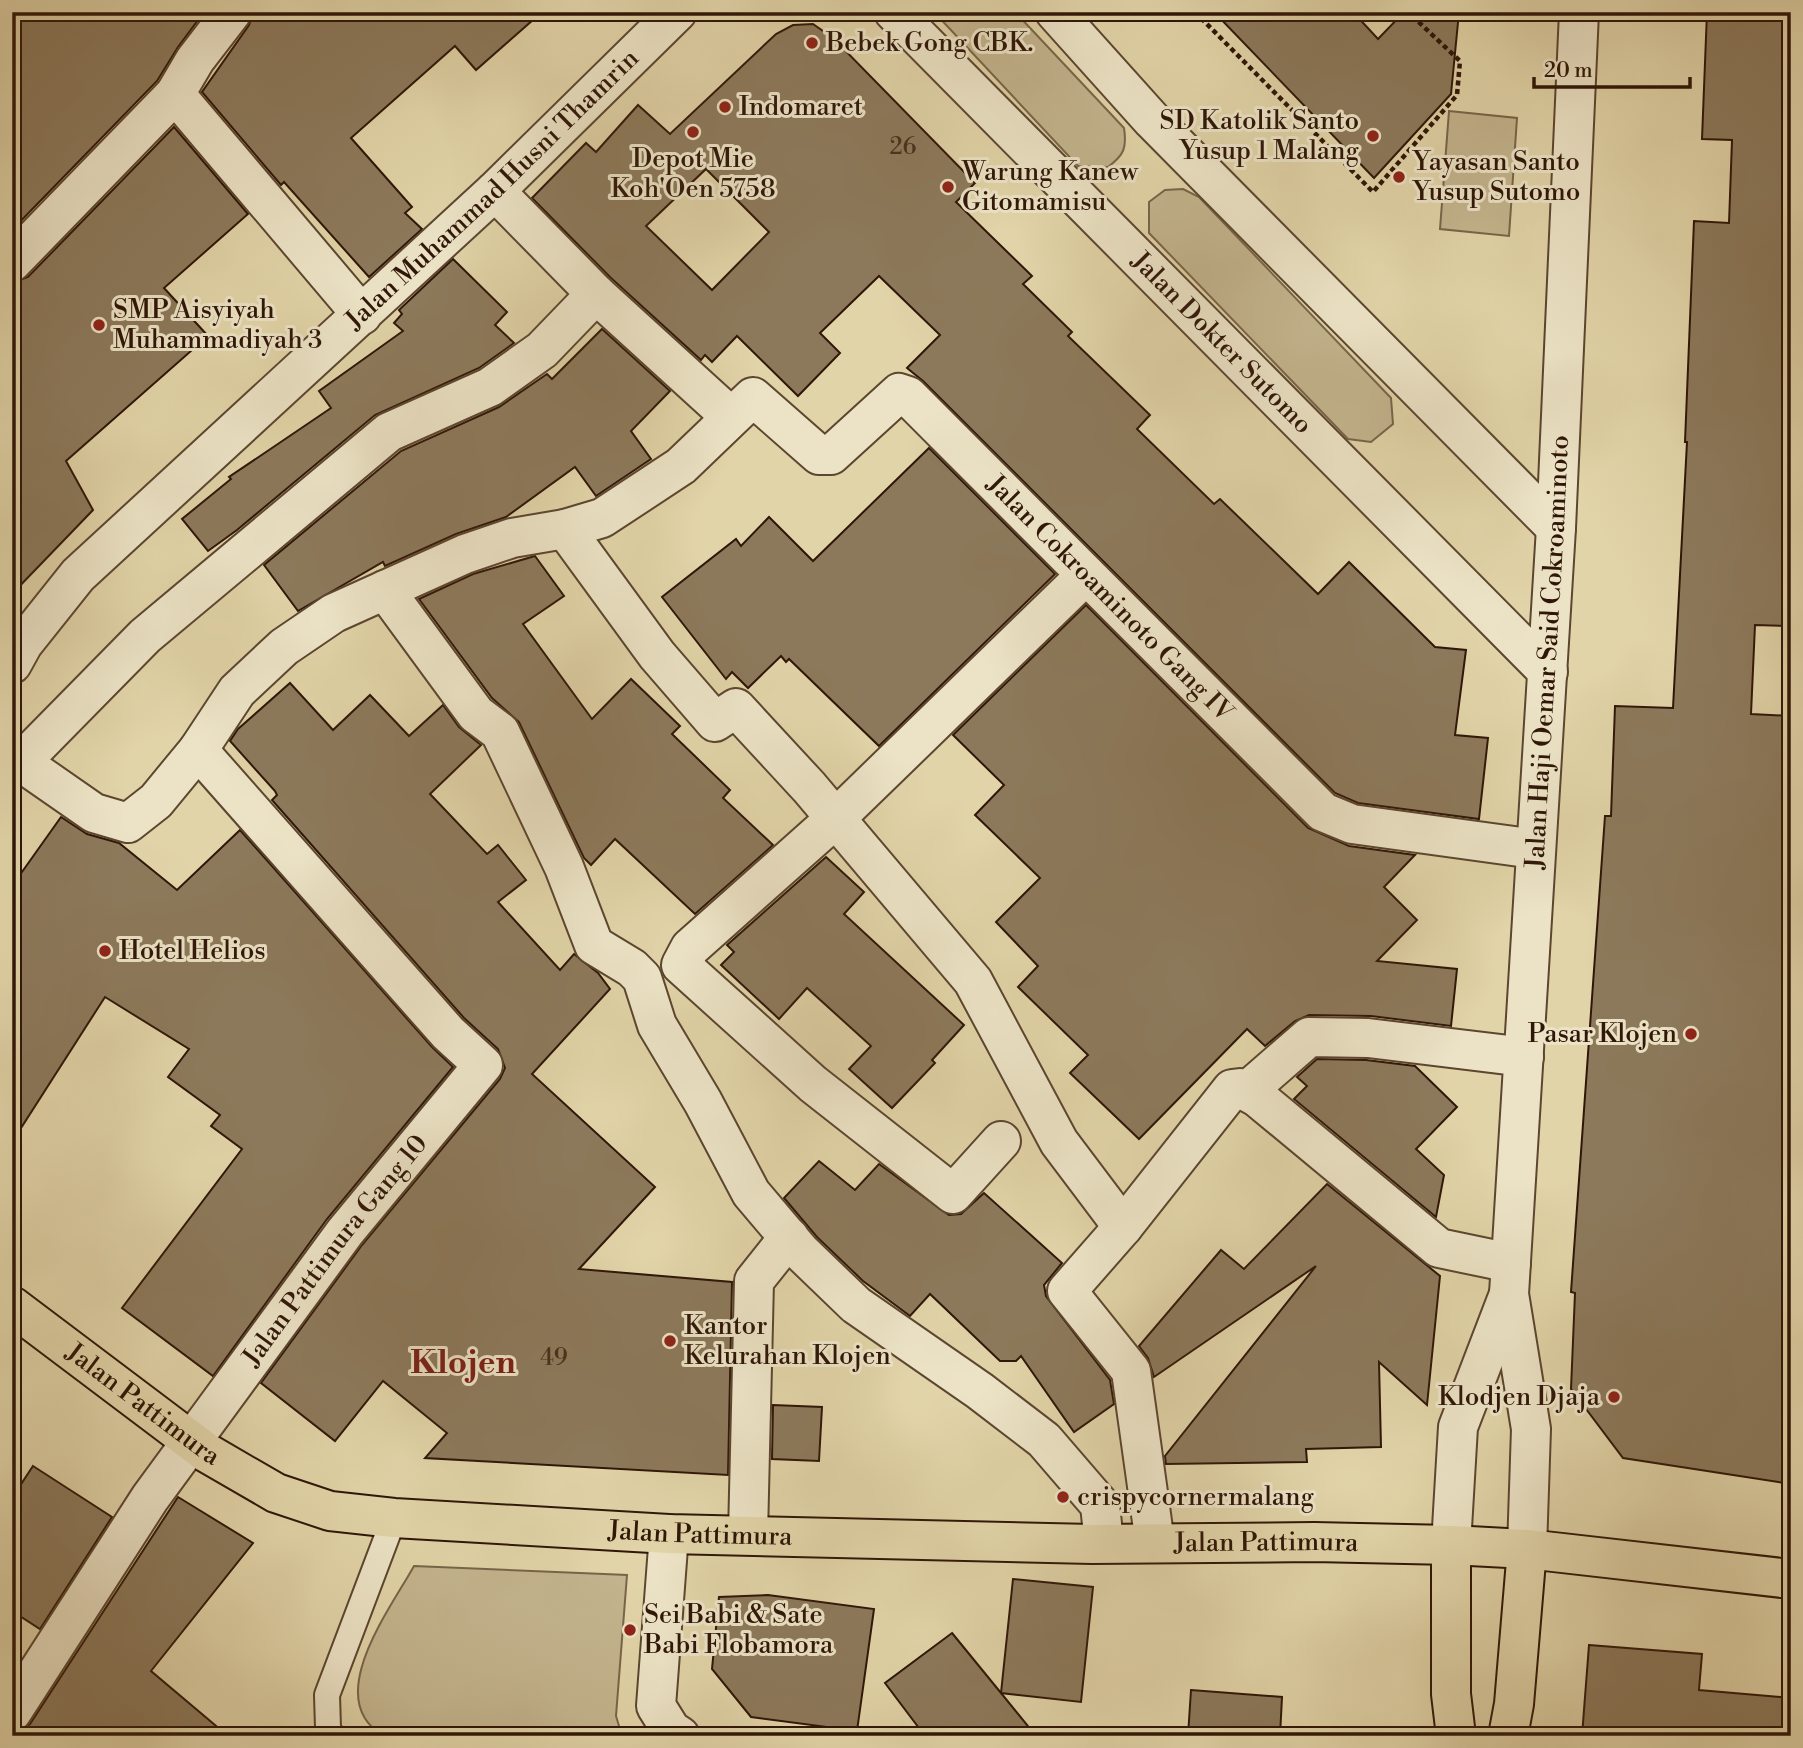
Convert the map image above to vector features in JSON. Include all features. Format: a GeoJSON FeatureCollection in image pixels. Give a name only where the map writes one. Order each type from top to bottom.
{"type":"FeatureCollection","features":[{"type":"Feature","properties":{"kind":"main road","name":"Jalan Pattimura"},"geometry":{"type":"LineString","coordinates":[[12,1306],[192,1442],[276,1493],[330,1511],[394,1518],[669,1534],[1104,1543],[1451,1545],[1527,1549]]}},
{"type":"Feature","properties":{"kind":"main road"},"geometry":{"type":"LineString","coordinates":[[1451,1545],[1451,1694],[1455,1736]]}},
{"type":"Feature","properties":{"kind":"main road"},"geometry":{"type":"LineString","coordinates":[[1508,1736],[1514,1704],[1527,1549],[1791,1579]]}},
{"type":"Feature","properties":{"kind":"street"},"geometry":{"type":"LineString","coordinates":[[12,262],[175,94],[195,60],[232,12]]}},
{"type":"Feature","properties":{"kind":"street","name":"Jalan Muhammad Husni Thamrin"},"geometry":{"type":"LineString","coordinates":[[12,664],[23,644],[78,575],[495,191],[677,12]]}},
{"type":"Feature","properties":{"kind":"street","name":"Jalan Dokter Sutomo"},"geometry":{"type":"LineString","coordinates":[[894,12],[1548,672]]}},
{"type":"Feature","properties":{"kind":"street"},"geometry":{"type":"LineString","coordinates":[[1055,12],[1152,120],[1556,528]]}},
{"type":"Feature","properties":{"kind":"street","name":"Jalan Haji Oemar Said Cokroaminoto"},"geometry":{"type":"LineString","coordinates":[[1527,1549],[1531,1429],[1510,1278],[1556,528],[1579,12]]}},
{"type":"Feature","properties":{"kind":"street"},"geometry":{"type":"LineString","coordinates":[[175,94],[362,315]]}},
{"type":"Feature","properties":{"kind":"street"},"geometry":{"type":"LineString","coordinates":[[495,191],[596,294],[731,417],[681,466],[602,518],[565,529],[512,538],[334,613],[284,647],[237,691],[198,750],[156,801],[128,823],[94,813],[17,759],[145,636],[389,432],[490,387],[542,349],[596,294]]}},
{"type":"Feature","properties":{"kind":"street","name":"Jalan Cokroaminoto Gang IV"},"geometry":{"type":"LineString","coordinates":[[731,417],[749,399],[757,398],[819,455],[825,457],[831,455],[899,393],[908,396],[1323,812],[1352,824],[1535,849]]}},
{"type":"Feature","properties":{"kind":"street"},"geometry":{"type":"LineString","coordinates":[[565,529],[657,655],[715,722],[736,708],[836,818],[973,981],[1059,1142],[1123,1227]]}},
{"type":"Feature","properties":{"kind":"street"},"geometry":{"type":"LineString","coordinates":[[1001,1141],[953,1194],[813,1084],[681,965],[691,948],[836,818],[1086,575]]}},
{"type":"Feature","properties":{"kind":"street"},"geometry":{"type":"LineString","coordinates":[[385,590],[476,714],[500,732],[564,867],[594,945],[632,968],[642,978],[657,1025],[751,1193],[789,1237],[856,1305],[980,1391],[1044,1440],[1100,1506],[1104,1543]]}},
{"type":"Feature","properties":{"kind":"street","name":"Jalan Pattimura Gang 10"},"geometry":{"type":"LineString","coordinates":[[12,1712],[150,1498],[345,1232],[483,1065],[448,1033],[198,750]]}},
{"type":"Feature","properties":{"kind":"street"},"geometry":{"type":"LineString","coordinates":[[1247,1091],[1309,1037],[1368,1038],[1524,1057]]}},
{"type":"Feature","properties":{"kind":"street"},"geometry":{"type":"LineString","coordinates":[[1155,1543],[1131,1371],[1067,1291],[1123,1227],[1232,1089],[1247,1091],[1439,1248],[1510,1278]]}},
{"type":"Feature","properties":{"kind":"street"},"geometry":{"type":"LineString","coordinates":[[748,1535],[754,1281],[789,1237]]}},
{"type":"Feature","properties":{"kind":"street","name":"Jalan Haji Oemar Said Cokroaminoto"},"geometry":{"type":"LineString","coordinates":[[1451,1545],[1458,1427],[1510,1278]]}},
{"type":"Feature","properties":{"kind":"street"},"geometry":{"type":"LineString","coordinates":[[669,1534],[656,1706],[671,1730],[680,1736]]}},
{"type":"Feature","properties":{"kind":"lane"},"geometry":{"type":"LineString","coordinates":[[332,1736],[328,1728],[327,1695],[394,1518]]}},
{"type":"Feature","properties":{"kind":"path"},"geometry":{"type":"LineString","coordinates":[[1195,12],[1373,192],[1457,94],[1460,61],[1408,12]]}},
{"type":"Feature","properties":{"kind":"shaded area"},"geometry":{"type":"Polygon","coordinates":[[[934,12],[1015,12],[1124,128],[1125,141],[1118,159],[1108,167],[1078,166],[934,12]]]}},
{"type":"Feature","properties":{"kind":"shaded area"},"geometry":{"type":"Polygon","coordinates":[[[1449,111],[1517,118],[1509,236],[1440,229],[1449,111]]]}},
{"type":"Feature","properties":{"kind":"shaded area"},"geometry":{"type":"Polygon","coordinates":[[[1183,189],[1199,197],[1391,398],[1393,424],[1371,442],[1348,439],[1149,233],[1149,202],[1165,190],[1183,189]]]}},
{"type":"Feature","properties":{"kind":"shaded area"},"geometry":{"type":"Polygon","coordinates":[[[414,1566],[627,1575],[616,1716],[622,1736],[384,1736],[366,1720],[358,1700],[359,1677],[366,1653],[414,1566]]]}},
{"type":"Feature","properties":{"kind":"building"},"geometry":{"type":"Polygon","coordinates":[[[12,12],[204,12],[157,81],[12,230],[12,12]]]}},
{"type":"Feature","properties":{"kind":"building"},"geometry":{"type":"Polygon","coordinates":[[[253,12],[542,12],[476,70],[455,46],[351,138],[412,207],[405,213],[422,229],[369,277],[284,182],[281,185],[202,92],[249,25],[253,12]]]}},
{"type":"Feature","properties":{"kind":"building","name":"SD Katolik Santo Yusup 1 Malang"},"geometry":{"type":"Polygon","coordinates":[[[1214,12],[1353,12],[1378,39],[1404,12],[1459,12],[1451,94],[1374,178],[1214,12]]]}},
{"type":"Feature","properties":{"kind":"building"},"geometry":{"type":"Polygon","coordinates":[[[1707,12],[1791,12],[1791,626],[1755,625],[1751,714],[1791,716],[1791,1484],[1623,1458],[1571,1389],[1575,1293],[1571,1292],[1605,816],[1611,816],[1615,706],[1673,708],[1687,442],[1694,221],[1729,223],[1732,140],[1702,139],[1707,12]]]}},
{"type":"Feature","properties":{"kind":"building"},"geometry":{"type":"Polygon","coordinates":[[[813,24],[833,38],[975,183],[956,202],[1032,276],[1023,284],[1072,332],[1068,336],[1150,415],[1137,429],[1214,504],[1220,499],[1318,594],[1349,562],[1435,647],[1466,650],[1455,735],[1488,738],[1479,819],[1358,803],[1335,793],[907,368],[940,335],[879,276],[820,333],[840,353],[798,396],[737,336],[712,362],[705,355],[701,360],[611,278],[532,198],[586,143],[596,152],[638,105],[670,134],[776,34],[793,25],[813,24]],[[706,169],[646,226],[712,290],[769,232],[706,169]]]}},
{"type":"Feature","properties":{"kind":"building"},"geometry":{"type":"Polygon","coordinates":[[[174,127],[248,214],[164,288],[208,336],[66,461],[93,510],[12,594],[12,283],[28,277],[174,127]]]}},
{"type":"Feature","properties":{"kind":"building"},"geometry":{"type":"Polygon","coordinates":[[[453,259],[507,312],[495,325],[514,343],[479,368],[375,415],[208,551],[182,519],[231,479],[229,477],[331,408],[319,391],[403,331],[394,323],[402,314],[399,310],[453,259]]]}},
{"type":"Feature","properties":{"kind":"building"},"geometry":{"type":"Polygon","coordinates":[[[602,329],[670,391],[631,431],[651,459],[596,496],[575,467],[506,517],[456,534],[385,566],[383,562],[298,611],[264,565],[401,451],[499,407],[547,374],[552,379],[602,329]]]}},
{"type":"Feature","properties":{"kind":"building"},"geometry":{"type":"Polygon","coordinates":[[[929,448],[1055,574],[879,746],[789,659],[786,662],[781,656],[748,688],[732,672],[726,679],[662,597],[736,539],[741,546],[769,517],[813,561],[929,448]]]}},
{"type":"Feature","properties":{"kind":"building"},"geometry":{"type":"Polygon","coordinates":[[[535,556],[564,596],[523,624],[592,719],[631,679],[680,726],[672,734],[730,790],[723,798],[773,845],[695,914],[615,839],[591,865],[584,858],[519,722],[492,698],[419,599],[473,574],[535,556]]]}},
{"type":"Feature","properties":{"kind":"building"},"geometry":{"type":"Polygon","coordinates":[[[1086,605],[1308,828],[1349,846],[1415,855],[1384,887],[1417,920],[1377,961],[1457,969],[1451,1026],[1371,1016],[1309,1015],[1295,1021],[1265,1046],[1247,1029],[1139,1139],[1070,1073],[1088,1055],[1018,987],[1038,966],[996,922],[1040,878],[975,815],[1004,785],[953,735],[1086,605]]]}},
{"type":"Feature","properties":{"kind":"building"},"geometry":{"type":"Polygon","coordinates":[[[290,683],[333,730],[370,695],[409,736],[443,705],[459,727],[481,745],[430,794],[487,854],[498,845],[526,880],[498,902],[560,970],[574,954],[598,973],[610,989],[532,1074],[655,1187],[579,1269],[732,1282],[728,1475],[425,1458],[447,1433],[383,1381],[335,1441],[261,1383],[362,1245],[500,1079],[505,1068],[498,1049],[464,1018],[272,800],[277,795],[275,791],[230,741],[238,729],[290,683]]]}},
{"type":"Feature","properties":{"kind":"building"},"geometry":{"type":"Polygon","coordinates":[[[61,817],[87,834],[119,843],[177,890],[240,830],[432,1047],[453,1067],[327,1219],[213,1376],[122,1308],[242,1149],[211,1126],[220,1115],[168,1077],[189,1049],[105,997],[12,1142],[12,886],[61,817]]]}},
{"type":"Feature","properties":{"kind":"building"},"geometry":{"type":"Polygon","coordinates":[[[826,857],[864,892],[844,914],[964,1025],[932,1060],[935,1063],[892,1108],[849,1069],[871,1046],[807,988],[779,1019],[721,965],[734,952],[727,945],[826,857]]]}},
{"type":"Feature","properties":{"kind":"building"},"geometry":{"type":"Polygon","coordinates":[[[1317,1059],[1366,1060],[1415,1066],[1457,1107],[1416,1149],[1444,1175],[1436,1217],[1294,1099],[1307,1086],[1297,1077],[1317,1059]]]}},
{"type":"Feature","properties":{"kind":"building"},"geometry":{"type":"Polygon","coordinates":[[[819,1161],[855,1190],[879,1164],[949,1215],[961,1214],[984,1193],[1062,1263],[1044,1285],[1046,1296],[1110,1380],[1114,1404],[1074,1432],[1021,1356],[1016,1361],[1000,1361],[930,1294],[910,1316],[863,1281],[817,1237],[784,1198],[819,1161]]]}},
{"type":"Feature","properties":{"kind":"building"},"geometry":{"type":"Polygon","coordinates":[[[1327,1184],[1440,1276],[1427,1405],[1379,1362],[1381,1447],[1306,1449],[1307,1462],[1166,1464],[1165,1456],[1316,1266],[1154,1377],[1148,1358],[1139,1346],[1221,1250],[1244,1269],[1327,1184]]]}},
{"type":"Feature","properties":{"kind":"building"},"geometry":{"type":"Polygon","coordinates":[[[773,1405],[822,1407],[819,1461],[772,1459],[773,1405]]]}},
{"type":"Feature","properties":{"kind":"building"},"geometry":{"type":"Polygon","coordinates":[[[33,1466],[112,1517],[40,1629],[12,1611],[12,1498],[33,1466]]]}},
{"type":"Feature","properties":{"kind":"building"},"geometry":{"type":"Polygon","coordinates":[[[178,1497],[253,1543],[151,1671],[228,1736],[12,1736],[30,1724],[178,1497]]]}},
{"type":"Feature","properties":{"kind":"building"},"geometry":{"type":"Polygon","coordinates":[[[1013,1579],[1093,1587],[1081,1702],[1001,1693],[1013,1579]]]}},
{"type":"Feature","properties":{"kind":"building"},"geometry":{"type":"Polygon","coordinates":[[[768,1595],[874,1609],[857,1731],[751,1717],[712,1669],[719,1597],[768,1595]]]}},
{"type":"Feature","properties":{"kind":"building"},"geometry":{"type":"Polygon","coordinates":[[[952,1633],[1036,1736],[925,1736],[885,1683],[952,1633]]]}},
{"type":"Feature","properties":{"kind":"building"},"geometry":{"type":"Polygon","coordinates":[[[1589,1645],[1702,1654],[1699,1690],[1791,1698],[1791,1736],[1582,1736],[1589,1645]]]}},
{"type":"Feature","properties":{"kind":"building"},"geometry":{"type":"Polygon","coordinates":[[[1191,1690],[1282,1697],[1280,1736],[1188,1736],[1191,1690]]]}},
{"type":"Feature","properties":{"kind":"place","name":"Bebek Gong CBK."},"geometry":{"type":"Point","coordinates":[812,43]}},
{"type":"Feature","properties":{"kind":"place","name":"Indomaret"},"geometry":{"type":"Point","coordinates":[725,107]}},
{"type":"Feature","properties":{"kind":"place","name":"Depot Mie Koh'Oen 5758"},"geometry":{"type":"Point","coordinates":[693,132]}},
{"type":"Feature","properties":{"kind":"place","name":"SD Katolik Santo Yusup 1 Malang"},"geometry":{"type":"Point","coordinates":[1373,136]}},
{"type":"Feature","properties":{"kind":"place","name":"Yayasan Santo Yusup Sutomo"},"geometry":{"type":"Point","coordinates":[1399,177]}},
{"type":"Feature","properties":{"kind":"place","name":"Warung Kanew Gitomamisu"},"geometry":{"type":"Point","coordinates":[948,187]}},
{"type":"Feature","properties":{"kind":"place","name":"SMP Aisyiyah Muhammadiyah 3"},"geometry":{"type":"Point","coordinates":[99,325]}},
{"type":"Feature","properties":{"kind":"place","name":"Hotel Helios"},"geometry":{"type":"Point","coordinates":[105,951]}},
{"type":"Feature","properties":{"kind":"place","name":"Pasar Klojen"},"geometry":{"type":"Point","coordinates":[1691,1034]}},
{"type":"Feature","properties":{"kind":"place","name":"Kantor Kelurahan Klojen"},"geometry":{"type":"Point","coordinates":[670,1341]}},
{"type":"Feature","properties":{"kind":"place","name":"Klodjen Djaja"},"geometry":{"type":"Point","coordinates":[1614,1397]}},
{"type":"Feature","properties":{"kind":"place","name":"crispycornermalang"},"geometry":{"type":"Point","coordinates":[1063,1497]}},
{"type":"Feature","properties":{"kind":"place","name":"Sei Babi & Sate Babi Flobamora"},"geometry":{"type":"Point","coordinates":[630,1630]}},
{"type":"Feature","properties":{"kind":"district","name":"Klojen"},"geometry":{"type":"Point","coordinates":[463,1363]}}]}
